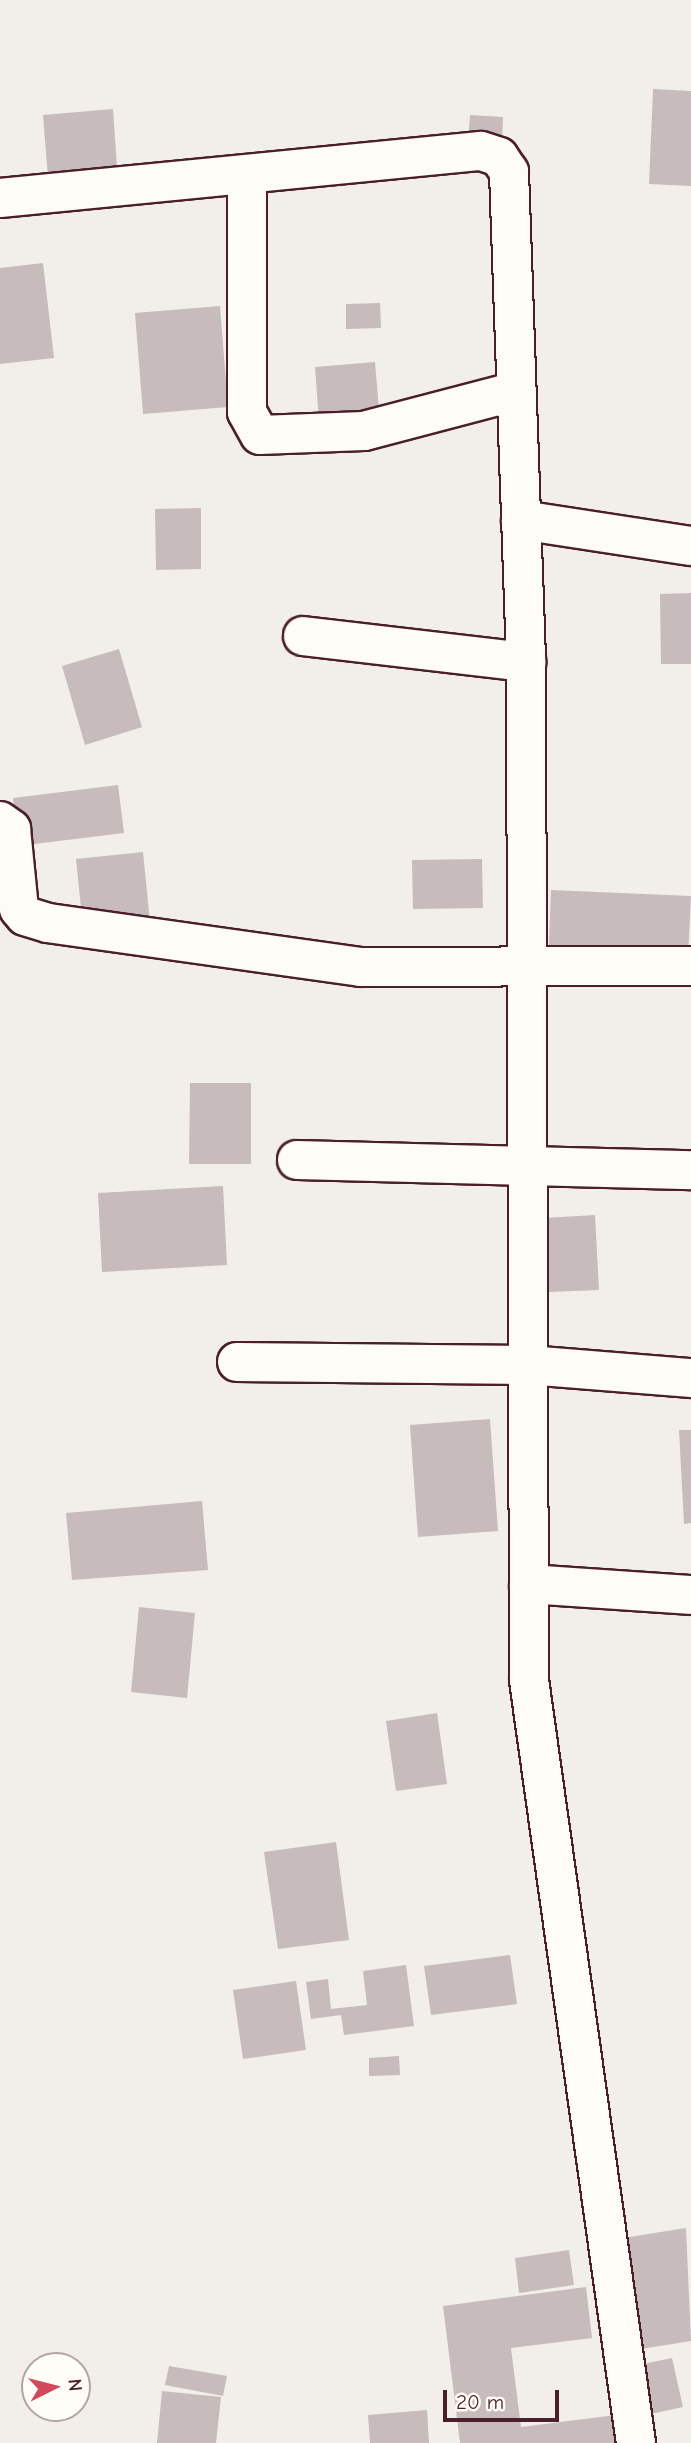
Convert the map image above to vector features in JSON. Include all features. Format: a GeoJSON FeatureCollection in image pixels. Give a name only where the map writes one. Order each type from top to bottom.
{"type":"FeatureCollection","features":[{"type":"Feature","properties":{"kind":"street"},"geometry":{"type":"LineString","coordinates":[[0,198],[247,176],[481,151],[499,157],[509,172],[526,662],[529,1679],[636,2443]]}},
{"type":"Feature","properties":{"kind":"street"},"geometry":{"type":"LineString","coordinates":[[247,176],[247,412],[260,435],[363,431],[516,391]]}},
{"type":"Feature","properties":{"kind":"street"},"geometry":{"type":"LineString","coordinates":[[521,520],[691,546]]}},
{"type":"Feature","properties":{"kind":"street"},"geometry":{"type":"LineString","coordinates":[[303,636],[526,662]]}},
{"type":"Feature","properties":{"kind":"street"},"geometry":{"type":"LineString","coordinates":[[0,821],[11,829],[19,909],[32,919],[360,967],[691,966]]}},
{"type":"Feature","properties":{"kind":"street"},"geometry":{"type":"LineString","coordinates":[[297,1160],[691,1170]]}},
{"type":"Feature","properties":{"kind":"street"},"geometry":{"type":"LineString","coordinates":[[237,1362],[528,1365],[691,1378]]}},
{"type":"Feature","properties":{"kind":"street"},"geometry":{"type":"LineString","coordinates":[[529,1584],[691,1595]]}},
{"type":"Feature","properties":{"kind":"building"},"geometry":{"type":"Polygon","coordinates":[[[653,89],[691,91],[691,186],[649,184],[653,89]]]}},
{"type":"Feature","properties":{"kind":"building"},"geometry":{"type":"Polygon","coordinates":[[[113,109],[119,198],[50,203],[43,115],[113,109]]]}},
{"type":"Feature","properties":{"kind":"building"},"geometry":{"type":"Polygon","coordinates":[[[470,115],[503,117],[502,142],[468,140],[470,115]]]}},
{"type":"Feature","properties":{"kind":"building"},"geometry":{"type":"Polygon","coordinates":[[[43,263],[54,358],[0,364],[0,268],[43,263]]]}},
{"type":"Feature","properties":{"kind":"building"},"geometry":{"type":"Polygon","coordinates":[[[380,303],[381,328],[346,329],[346,304],[380,303]]]}},
{"type":"Feature","properties":{"kind":"building"},"geometry":{"type":"Polygon","coordinates":[[[220,306],[228,407],[143,414],[135,313],[220,306]]]}},
{"type":"Feature","properties":{"kind":"building"},"geometry":{"type":"Polygon","coordinates":[[[375,362],[382,446],[321,450],[315,367],[375,362]]]}},
{"type":"Feature","properties":{"kind":"building"},"geometry":{"type":"Polygon","coordinates":[[[201,508],[201,569],[156,570],[155,509],[201,508]]]}},
{"type":"Feature","properties":{"kind":"building"},"geometry":{"type":"Polygon","coordinates":[[[691,593],[691,664],[661,664],[660,594],[691,593]]]}},
{"type":"Feature","properties":{"kind":"building"},"geometry":{"type":"Polygon","coordinates":[[[119,649],[142,727],[85,745],[62,666],[119,649]]]}},
{"type":"Feature","properties":{"kind":"building"},"geometry":{"type":"Polygon","coordinates":[[[118,785],[124,833],[18,846],[13,798],[118,785]]]}},
{"type":"Feature","properties":{"kind":"building"},"geometry":{"type":"Polygon","coordinates":[[[143,852],[151,932],[84,938],[76,859],[143,852]]]}},
{"type":"Feature","properties":{"kind":"building"},"geometry":{"type":"Polygon","coordinates":[[[482,859],[483,908],[413,909],[412,860],[482,859]]]}},
{"type":"Feature","properties":{"kind":"building"},"geometry":{"type":"Polygon","coordinates":[[[551,890],[691,896],[687,978],[548,972],[551,890]]]}},
{"type":"Feature","properties":{"kind":"building"},"geometry":{"type":"Polygon","coordinates":[[[190,1083],[251,1083],[251,1164],[189,1164],[190,1083]]]}},
{"type":"Feature","properties":{"kind":"building"},"geometry":{"type":"Polygon","coordinates":[[[223,1186],[227,1265],[102,1272],[98,1193],[223,1186]]]}},
{"type":"Feature","properties":{"kind":"building"},"geometry":{"type":"Polygon","coordinates":[[[595,1215],[599,1290],[548,1292],[544,1218],[595,1215]]]}},
{"type":"Feature","properties":{"kind":"building"},"geometry":{"type":"Polygon","coordinates":[[[490,1419],[498,1531],[418,1537],[410,1425],[490,1419]]]}},
{"type":"Feature","properties":{"kind":"building"},"geometry":{"type":"Polygon","coordinates":[[[679,1430],[691,1430],[691,1523],[684,1524],[679,1430]]]}},
{"type":"Feature","properties":{"kind":"building"},"geometry":{"type":"Polygon","coordinates":[[[202,1501],[208,1570],[72,1580],[66,1513],[202,1501]]]}},
{"type":"Feature","properties":{"kind":"building"},"geometry":{"type":"Polygon","coordinates":[[[139,1607],[195,1613],[187,1698],[131,1692],[139,1607]]]}},
{"type":"Feature","properties":{"kind":"building"},"geometry":{"type":"Polygon","coordinates":[[[437,1713],[447,1784],[396,1791],[386,1721],[437,1713]]]}},
{"type":"Feature","properties":{"kind":"building"},"geometry":{"type":"Polygon","coordinates":[[[336,1842],[349,1940],[278,1949],[264,1852],[336,1842]]]}},
{"type":"Feature","properties":{"kind":"building"},"geometry":{"type":"Polygon","coordinates":[[[510,1955],[517,2004],[431,2015],[424,1966],[510,1955]]]}},
{"type":"Feature","properties":{"kind":"building"},"geometry":{"type":"Polygon","coordinates":[[[406,1965],[414,2026],[344,2035],[341,2015],[311,2019],[306,1982],[328,1979],[331,2009],[367,2005],[363,1971],[406,1965]]]}},
{"type":"Feature","properties":{"kind":"building"},"geometry":{"type":"Polygon","coordinates":[[[296,1981],[306,2050],[243,2059],[233,1990],[296,1981]]]}},
{"type":"Feature","properties":{"kind":"building"},"geometry":{"type":"Polygon","coordinates":[[[399,2056],[400,2075],[369,2076],[369,2058],[399,2056]]]}},
{"type":"Feature","properties":{"kind":"building"},"geometry":{"type":"Polygon","coordinates":[[[686,2228],[691,2341],[622,2352],[604,2241],[686,2228]]]}},
{"type":"Feature","properties":{"kind":"building"},"geometry":{"type":"Polygon","coordinates":[[[569,2250],[574,2285],[519,2293],[515,2258],[569,2250]]]}},
{"type":"Feature","properties":{"kind":"building"},"geometry":{"type":"Polygon","coordinates":[[[586,2287],[592,2338],[511,2348],[521,2427],[616,2415],[619,2443],[460,2443],[443,2306],[586,2287]]]}},
{"type":"Feature","properties":{"kind":"building"},"geometry":{"type":"Polygon","coordinates":[[[672,2358],[683,2407],[638,2417],[628,2367],[672,2358]]]}},
{"type":"Feature","properties":{"kind":"building"},"geometry":{"type":"Polygon","coordinates":[[[169,2366],[227,2376],[223,2396],[165,2385],[169,2366]]]}},
{"type":"Feature","properties":{"kind":"building"},"geometry":{"type":"Polygon","coordinates":[[[162,2391],[221,2397],[216,2443],[157,2443],[162,2391]]]}},
{"type":"Feature","properties":{"kind":"building"},"geometry":{"type":"Polygon","coordinates":[[[427,2410],[429,2443],[370,2443],[368,2415],[427,2410]]]}}]}
